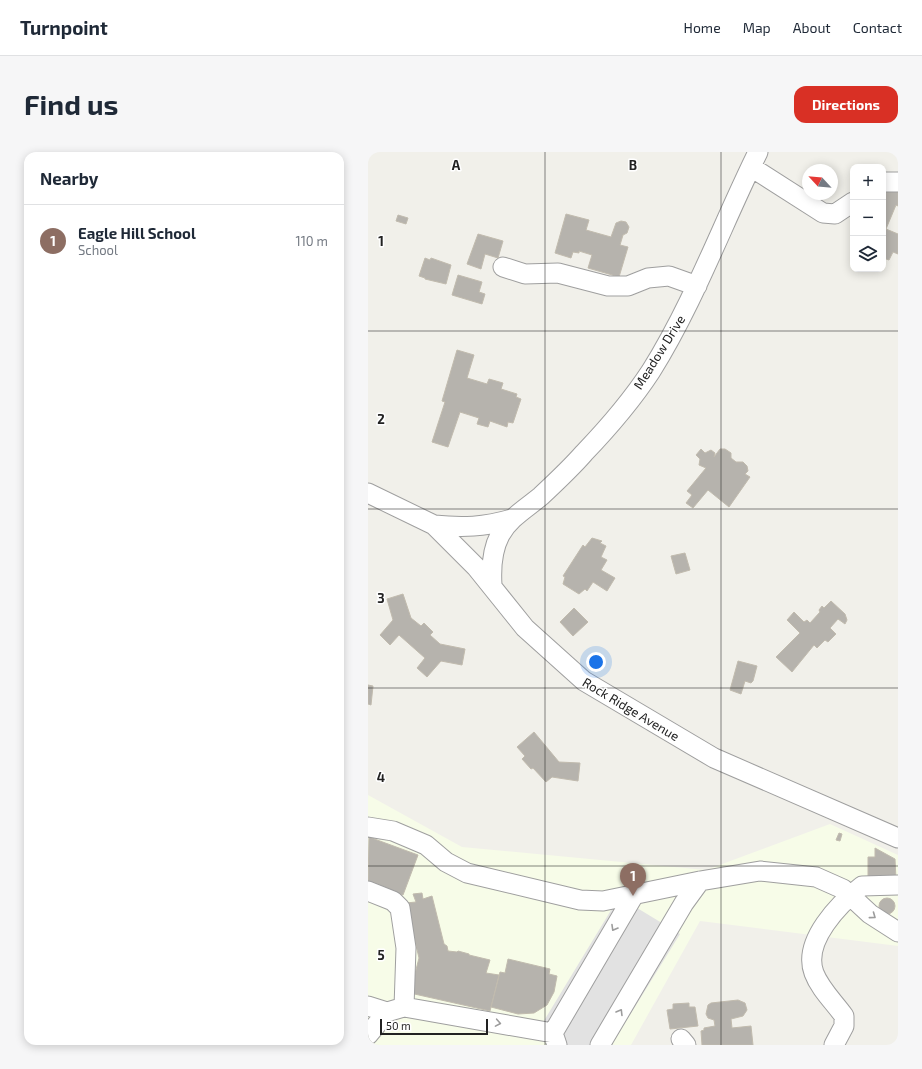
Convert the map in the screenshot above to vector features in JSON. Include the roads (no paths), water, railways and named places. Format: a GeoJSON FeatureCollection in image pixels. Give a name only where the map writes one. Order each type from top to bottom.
{"type":"FeatureCollection","features":[{"type":"Feature","properties":{"kind":"street"},"geometry":{"type":"LineString","coordinates":[[755,160],[823,213],[836,214],[850,204]]}},
{"type":"Feature","properties":{"kind":"street","name":"Meadow Drive"},"geometry":{"type":"LineString","coordinates":[[492,585],[491,568],[500,535],[512,519],[541,496],[584,454],[650,373],[669,341],[697,286],[755,160]]}},
{"type":"Feature","properties":{"kind":"street"},"geometry":{"type":"LineString","coordinates":[[886,182],[898,182]]}},
{"type":"Feature","properties":{"kind":"street"},"geometry":{"type":"LineString","coordinates":[[503,267],[525,274],[558,273],[608,286],[628,286],[648,278],[669,276],[697,286]]}},
{"type":"Feature","properties":{"kind":"street","name":"Rock Ridge Avenue"},"geometry":{"type":"LineString","coordinates":[[368,493],[434,525],[492,585],[525,628],[584,681],[714,758],[898,838]]}},
{"type":"Feature","properties":{"kind":"street","name":"Meadow Drive"},"geometry":{"type":"LineString","coordinates":[[434,525],[470,527],[490,525],[512,519]]}},
{"type":"Feature","properties":{"kind":"street"},"geometry":{"type":"LineString","coordinates":[[368,826],[393,831],[426,845],[446,862],[467,873],[580,900],[603,901],[700,881],[760,871],[816,877],[843,889],[870,914],[898,932]]}},
{"type":"Feature","properties":{"kind":"street"},"geometry":{"type":"LineString","coordinates":[[600,1045],[676,917],[700,881]]}},
{"type":"Feature","properties":{"kind":"street"},"geometry":{"type":"LineString","coordinates":[[834,1045],[844,1026],[844,1016],[822,988],[814,973],[811,961],[824,924],[850,896],[862,886],[898,885]]}},
{"type":"Feature","properties":{"kind":"street"},"geometry":{"type":"LineString","coordinates":[[658,890],[668,894],[673,899],[676,917]]}},
{"type":"Feature","properties":{"kind":"street"},"geometry":{"type":"LineString","coordinates":[[368,891],[393,901],[400,908],[406,948],[396,1009],[368,1035]]}},
{"type":"Feature","properties":{"kind":"street"},"geometry":{"type":"LineString","coordinates":[[368,1006],[396,1009],[555,1039],[634,895]]}},
{"type":"Feature","properties":{"kind":"place","name":"Eagle Hill School"},"geometry":{"type":"Point","coordinates":[633,896]}}]}
